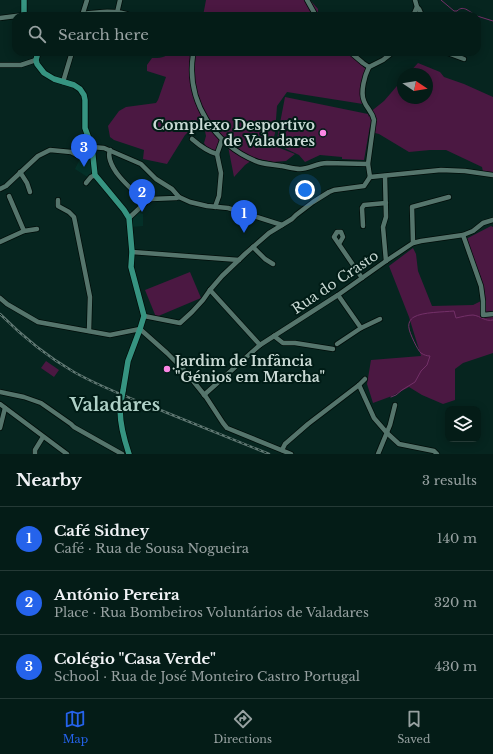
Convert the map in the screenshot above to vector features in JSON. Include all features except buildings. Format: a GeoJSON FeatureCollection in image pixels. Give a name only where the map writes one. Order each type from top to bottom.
{"type":"FeatureCollection","features":[{"type":"Feature","properties":{"kind":"main road"},"geometry":{"type":"LineString","coordinates":[[24,0],[25,12]]}},
{"type":"Feature","properties":{"kind":"main road"},"geometry":{"type":"LineString","coordinates":[[37,56],[36,60],[44,73],[54,79],[74,85],[84,95],[85,128],[92,147],[95,175],[129,218],[132,252],[131,267],[144,316],[128,361],[121,402],[120,417],[125,454]]}},
{"type":"Feature","properties":{"kind":"street"},"geometry":{"type":"LineString","coordinates":[[83,12],[87,0]]}},
{"type":"Feature","properties":{"kind":"street"},"geometry":{"type":"LineString","coordinates":[[117,12],[120,0]]}},
{"type":"Feature","properties":{"kind":"street"},"geometry":{"type":"LineString","coordinates":[[307,0],[314,12]]}},
{"type":"Feature","properties":{"kind":"street"},"geometry":{"type":"LineString","coordinates":[[415,0],[417,8],[420,12]]}},
{"type":"Feature","properties":{"kind":"street"},"geometry":{"type":"LineString","coordinates":[[415,12],[417,8]]}},
{"type":"Feature","properties":{"kind":"street"},"geometry":{"type":"LineString","coordinates":[[0,18],[12,17]]}},
{"type":"Feature","properties":{"kind":"street"},"geometry":{"type":"LineString","coordinates":[[63,82],[71,56]]}},
{"type":"Feature","properties":{"kind":"street"},"geometry":{"type":"LineString","coordinates":[[191,56],[192,80],[195,93],[200,108],[208,123],[222,140],[249,158],[258,162],[298,169],[304,169],[326,162],[368,164]]}},
{"type":"Feature","properties":{"kind":"street"},"geometry":{"type":"LineString","coordinates":[[354,56],[369,67]]}},
{"type":"Feature","properties":{"kind":"street"},"geometry":{"type":"LineString","coordinates":[[144,316],[180,323],[203,300],[222,276],[269,233],[292,219],[313,202],[329,192],[364,186],[370,177],[368,164],[374,120],[373,114],[366,106],[363,99],[365,76],[369,67],[388,56]]}},
{"type":"Feature","properties":{"kind":"street"},"geometry":{"type":"LineString","coordinates":[[456,56],[464,59]]}},
{"type":"Feature","properties":{"kind":"street"},"geometry":{"type":"LineString","coordinates":[[0,65],[21,65],[36,60]]}},
{"type":"Feature","properties":{"kind":"street"},"geometry":{"type":"LineString","coordinates":[[192,139],[212,153],[217,154]]}},
{"type":"Feature","properties":{"kind":"street"},"geometry":{"type":"LineString","coordinates":[[215,207],[219,196],[221,173],[217,154],[222,140]]}},
{"type":"Feature","properties":{"kind":"street"},"geometry":{"type":"LineString","coordinates":[[92,147],[110,150],[141,164],[156,179],[172,189],[179,197],[190,202],[207,206],[228,208],[282,225]]}},
{"type":"Feature","properties":{"kind":"street"},"geometry":{"type":"LineString","coordinates":[[0,189],[6,186],[38,156],[50,150],[71,152],[79,156],[92,155]]}},
{"type":"Feature","properties":{"kind":"street"},"geometry":{"type":"LineString","coordinates":[[110,150],[109,158],[116,172],[145,204]]}},
{"type":"Feature","properties":{"kind":"street"},"geometry":{"type":"LineString","coordinates":[[370,177],[441,170],[465,171],[493,175]]}},
{"type":"Feature","properties":{"kind":"street"},"geometry":{"type":"LineString","coordinates":[[20,172],[27,183],[30,192]]}},
{"type":"Feature","properties":{"kind":"street"},"geometry":{"type":"LineString","coordinates":[[86,183],[95,175]]}},
{"type":"Feature","properties":{"kind":"street"},"geometry":{"type":"LineString","coordinates":[[385,176],[386,217],[383,227],[386,260]]}},
{"type":"Feature","properties":{"kind":"street"},"geometry":{"type":"LineString","coordinates":[[9,196],[24,231]]}},
{"type":"Feature","properties":{"kind":"street"},"geometry":{"type":"LineString","coordinates":[[129,218],[151,199],[179,197]]}},
{"type":"Feature","properties":{"kind":"street"},"geometry":{"type":"LineString","coordinates":[[413,243],[412,207],[449,197]]}},
{"type":"Feature","properties":{"kind":"street"},"geometry":{"type":"LineString","coordinates":[[58,200],[58,206],[69,212],[74,217],[90,297],[88,331]]}},
{"type":"Feature","properties":{"kind":"street"},"geometry":{"type":"LineString","coordinates":[[363,226],[362,208],[364,205],[386,203]]}},
{"type":"Feature","properties":{"kind":"street","name":"Rua do Crasto"},"geometry":{"type":"LineString","coordinates":[[204,395],[260,345],[310,314],[386,260],[413,243],[463,235],[473,231],[483,223],[493,220]]}},
{"type":"Feature","properties":{"kind":"street"},"geometry":{"type":"LineString","coordinates":[[0,242],[24,231],[37,229]]}},
{"type":"Feature","properties":{"kind":"street"},"geometry":{"type":"LineString","coordinates":[[463,235],[481,286],[483,316],[493,314]]}},
{"type":"Feature","properties":{"kind":"street"},"geometry":{"type":"LineString","coordinates":[[339,244],[362,278]]}},
{"type":"Feature","properties":{"kind":"street"},"geometry":{"type":"LineString","coordinates":[[253,247],[265,260],[273,264]]}},
{"type":"Feature","properties":{"kind":"street"},"geometry":{"type":"LineString","coordinates":[[132,252],[239,260]]}},
{"type":"Feature","properties":{"kind":"street"},"geometry":{"type":"LineString","coordinates":[[210,290],[260,345]]}},
{"type":"Feature","properties":{"kind":"street"},"geometry":{"type":"LineString","coordinates":[[338,295],[361,328]]}},
{"type":"Feature","properties":{"kind":"street"},"geometry":{"type":"LineString","coordinates":[[0,298],[7,304],[38,322],[110,335],[140,329],[185,371],[227,428],[291,454]]}},
{"type":"Feature","properties":{"kind":"street"},"geometry":{"type":"LineString","coordinates":[[337,344],[361,328],[380,319]]}},
{"type":"Feature","properties":{"kind":"street"},"geometry":{"type":"LineString","coordinates":[[274,336],[283,343],[295,343],[333,349]]}},
{"type":"Feature","properties":{"kind":"street"},"geometry":{"type":"LineString","coordinates":[[282,450],[285,444],[308,424],[366,379]]}},
{"type":"Feature","properties":{"kind":"street"},"geometry":{"type":"LineString","coordinates":[[359,385],[374,418],[399,444],[434,451],[437,454]]}},
{"type":"Feature","properties":{"kind":"street"},"geometry":{"type":"LineString","coordinates":[[0,392],[24,397],[41,403],[74,427],[125,454]]}},
{"type":"Feature","properties":{"kind":"street"},"geometry":{"type":"LineString","coordinates":[[0,404],[67,454]]}},
{"type":"Feature","properties":{"kind":"street"},"geometry":{"type":"LineString","coordinates":[[378,454],[390,425],[395,405]]}},
{"type":"Feature","properties":{"kind":"street"},"geometry":{"type":"LineString","coordinates":[[0,428],[4,408]]}},
{"type":"Feature","properties":{"kind":"street"},"geometry":{"type":"LineString","coordinates":[[35,454],[35,450],[43,437]]}},
{"type":"Feature","properties":{"kind":"shaded area"},"geometry":{"type":"Polygon","coordinates":[[[206,0],[310,0],[318,9],[318,12],[204,12],[206,0]]]}},
{"type":"Feature","properties":{"kind":"shaded area"},"geometry":{"type":"Polygon","coordinates":[[[353,56],[363,65],[363,67],[367,69],[362,101],[363,104],[287,92],[277,106],[275,133],[272,145],[295,154],[286,161],[273,162],[255,158],[245,165],[234,177],[227,141],[221,144],[214,152],[208,149],[204,143],[206,136],[205,131],[191,129],[185,135],[167,164],[143,159],[144,150],[114,140],[110,137],[108,126],[119,111],[126,107],[156,103],[166,77],[147,71],[147,65],[152,58],[353,56]]]}},
{"type":"Feature","properties":{"kind":"shaded area"},"geometry":{"type":"Polygon","coordinates":[[[418,63],[430,68],[413,68],[418,63]]]}},
{"type":"Feature","properties":{"kind":"shaded area"},"geometry":{"type":"Polygon","coordinates":[[[433,69],[440,72],[444,77],[493,97],[493,173],[483,172],[482,167],[446,150],[409,152],[379,134],[371,132],[370,126],[364,160],[342,159],[342,157],[320,155],[305,162],[299,155],[276,144],[285,97],[368,114],[369,117],[369,113],[384,101],[397,86],[397,104],[433,104],[433,69]]]}},
{"type":"Feature","properties":{"kind":"shaded area"},"geometry":{"type":"Polygon","coordinates":[[[88,158],[90,160],[93,173],[89,178],[75,169],[80,159],[88,158]]]}},
{"type":"Feature","properties":{"kind":"shaded area"},"geometry":{"type":"Polygon","coordinates":[[[140,210],[140,213],[143,214],[143,226],[131,227],[131,219],[140,210]]]}},
{"type":"Feature","properties":{"kind":"shaded area"},"geometry":{"type":"Polygon","coordinates":[[[491,226],[493,227],[493,353],[463,363],[455,369],[455,400],[443,404],[422,395],[409,387],[392,396],[373,403],[367,384],[371,360],[421,356],[409,317],[389,266],[413,248],[416,254],[418,271],[432,306],[473,305],[485,299],[481,278],[466,239],[491,226]]]}},
{"type":"Feature","properties":{"kind":"shaded area"},"geometry":{"type":"Polygon","coordinates":[[[190,272],[201,298],[156,317],[145,290],[190,272]]]}},
{"type":"Feature","properties":{"kind":"shaded area"},"geometry":{"type":"Polygon","coordinates":[[[46,361],[59,370],[54,377],[41,368],[46,361]]]}},
{"type":"Feature","properties":{"kind":"waterway"},"geometry":{"type":"LineString","coordinates":[[441,0],[454,11],[462,8],[470,12]]}},
{"type":"Feature","properties":{"kind":"waterway"},"geometry":{"type":"LineString","coordinates":[[481,17],[493,21]]}},
{"type":"Feature","properties":{"kind":"waterway"},"geometry":{"type":"LineString","coordinates":[[391,397],[415,382],[421,371],[427,365],[430,356],[421,353],[410,333],[409,326],[413,318],[418,315],[428,313],[454,311],[456,318],[473,315],[488,320],[493,320]]}},
{"type":"Feature","properties":{"kind":"railway"},"geometry":{"type":"LineString","coordinates":[[0,314],[44,352],[85,378],[119,394],[269,454]]}},
{"type":"Feature","properties":{"kind":"place","name":"Complexo Desportivo de Valadares"},"geometry":{"type":"Point","coordinates":[323,133]}},
{"type":"Feature","properties":{"kind":"place","name":"Colégio \"Casa Verde\""},"geometry":{"type":"Point","coordinates":[84,167]}},
{"type":"Feature","properties":{"kind":"place","name":"António Pereira"},"geometry":{"type":"Point","coordinates":[142,212]}},
{"type":"Feature","properties":{"kind":"place","name":"Café Sidney"},"geometry":{"type":"Point","coordinates":[244,233]}},
{"type":"Feature","properties":{"kind":"place","name":"Jardim de Infância \"Génios em Marcha\""},"geometry":{"type":"Point","coordinates":[167,369]}},
{"type":"Feature","properties":{"kind":"district","name":"Valadares"},"geometry":{"type":"Point","coordinates":[115,405]}}]}
